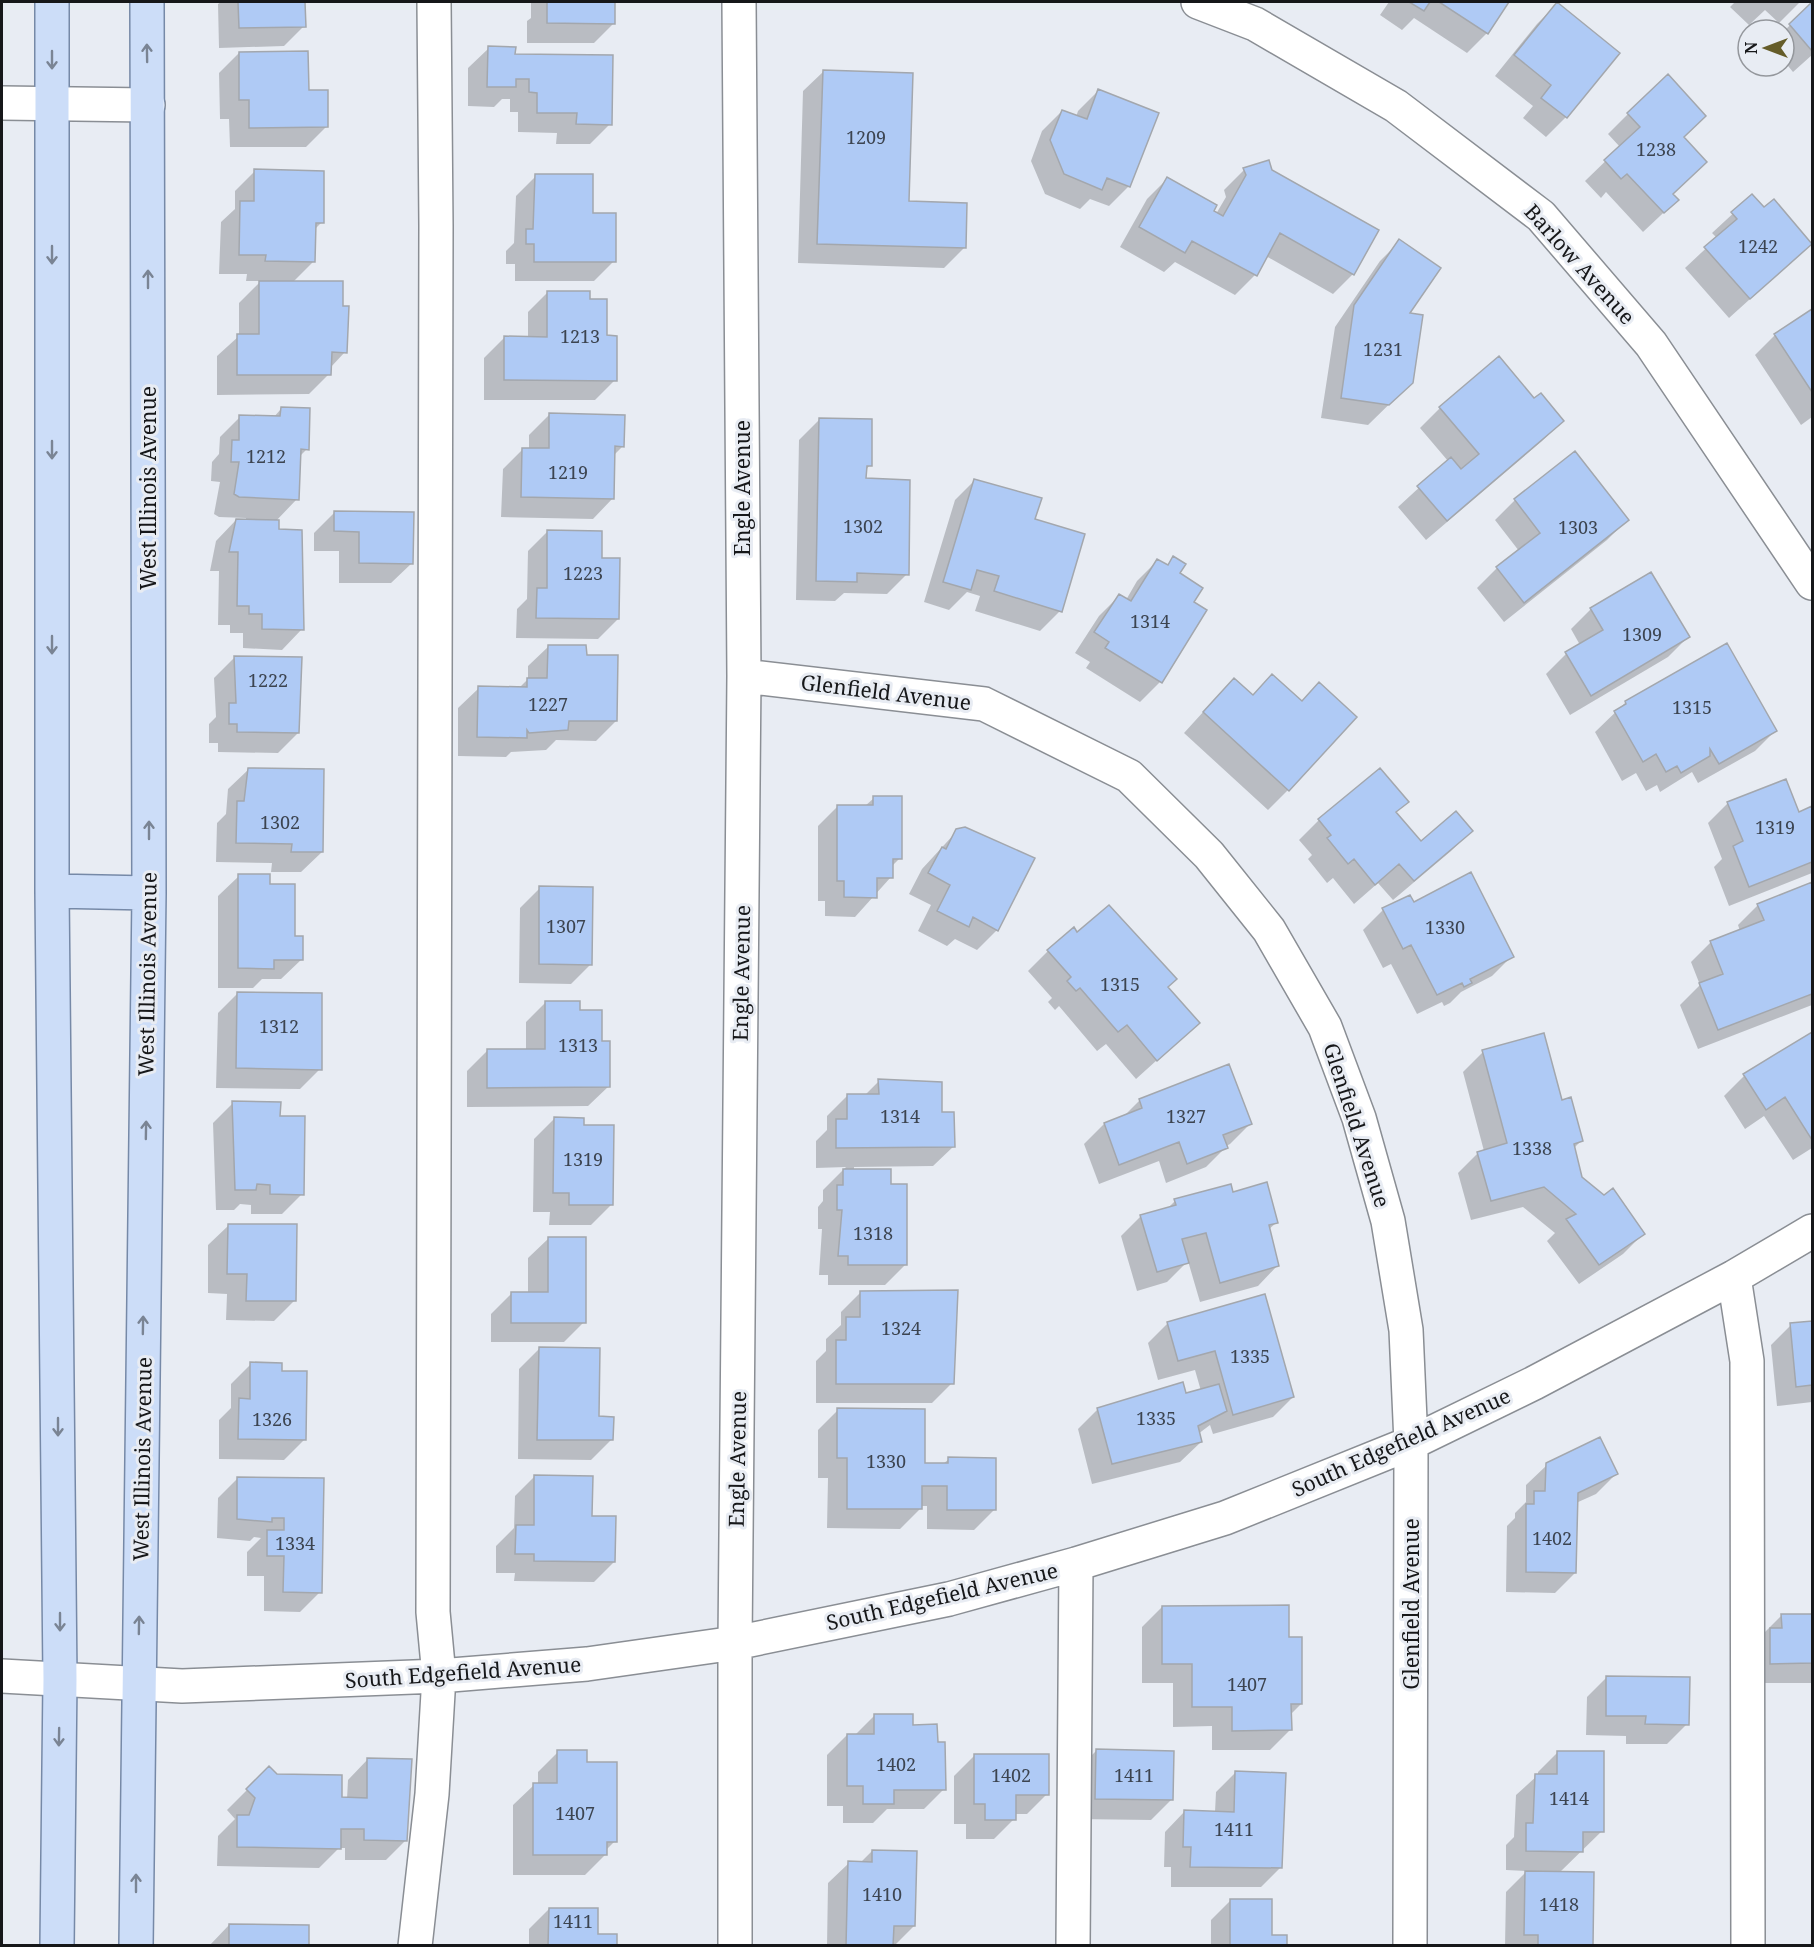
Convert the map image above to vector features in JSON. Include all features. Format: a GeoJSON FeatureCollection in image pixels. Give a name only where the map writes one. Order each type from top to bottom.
{"type":"FeatureCollection","features":[{"type":"Feature","properties":{"kind":"main road"},"geometry":{"type":"LineString","coordinates":[[52,2],[52,891],[60,1679],[57,1946]]}},
{"type":"Feature","properties":{"kind":"main road","name":"West Illinois Avenue"},"geometry":{"type":"LineString","coordinates":[[136,1946],[149,893],[147,2]]}},
{"type":"Feature","properties":{"kind":"main road"},"geometry":{"type":"LineString","coordinates":[[52,891],[149,893]]}},
{"type":"Feature","properties":{"kind":"street"},"geometry":{"type":"LineString","coordinates":[[415,1946],[432,1794],[439,1676],[433,1612],[436,226],[434,2]]}},
{"type":"Feature","properties":{"kind":"street","name":"Engle Avenue"},"geometry":{"type":"LineString","coordinates":[[735,1946],[735,1643],[744,676],[739,2]]}},
{"type":"Feature","properties":{"kind":"street","name":"Barlow Avenue"},"geometry":{"type":"LineString","coordinates":[[1198,2],[1255,24],[1396,106],[1542,216],[1652,344],[1812,583]]}},
{"type":"Feature","properties":{"kind":"street"},"geometry":{"type":"LineString","coordinates":[[2,103],[148,105]]}},
{"type":"Feature","properties":{"kind":"street","name":"Glenfield Avenue"},"geometry":{"type":"LineString","coordinates":[[744,676],[984,704],[1129,776],[1209,855],[1269,930],[1325,1027],[1359,1118],[1388,1221],[1406,1330],[1411,1443],[1410,1946]]}},
{"type":"Feature","properties":{"kind":"street","name":"South Edgefield Avenue"},"geometry":{"type":"LineString","coordinates":[[2,1676],[182,1686],[439,1676],[587,1664],[735,1643],[949,1599],[1076,1564],[1225,1518],[1411,1443],[1534,1383],[1734,1277],[1812,1232]]}},
{"type":"Feature","properties":{"kind":"street"},"geometry":{"type":"LineString","coordinates":[[1734,1277],[1747,1361],[1748,1946]]}},
{"type":"Feature","properties":{"kind":"street"},"geometry":{"type":"LineString","coordinates":[[1073,1946],[1076,1564]]}},
{"type":"Feature","properties":{"kind":"building"},"geometry":{"type":"Polygon","coordinates":[[[238,2],[305,2],[306,27],[239,28],[238,2]]]}},
{"type":"Feature","properties":{"kind":"building"},"geometry":{"type":"Polygon","coordinates":[[[547,2],[615,2],[615,24],[547,23],[547,2]]]}},
{"type":"Feature","properties":{"kind":"building"},"geometry":{"type":"Polygon","coordinates":[[[1409,2],[1430,2],[1424,11],[1409,2]]]}},
{"type":"Feature","properties":{"kind":"building"},"geometry":{"type":"Polygon","coordinates":[[[1439,2],[1509,2],[1488,34],[1439,2]]]}},
{"type":"Feature","properties":{"kind":"building"},"geometry":{"type":"Polygon","coordinates":[[[1557,2],[1620,53],[1567,118],[1541,98],[1551,85],[1514,55],[1557,2]]]}},
{"type":"Feature","properties":{"kind":"building"},"geometry":{"type":"Polygon","coordinates":[[[1812,2],[1812,51],[1796,32],[1795,18],[1812,2]]]}},
{"type":"Feature","properties":{"kind":"building"},"geometry":{"type":"Polygon","coordinates":[[[488,46],[516,47],[515,54],[613,55],[612,125],[576,124],[577,113],[537,113],[537,93],[529,92],[529,79],[516,79],[516,87],[487,87],[488,46]]]}},
{"type":"Feature","properties":{"kind":"building"},"geometry":{"type":"Polygon","coordinates":[[[308,51],[309,90],[328,90],[328,127],[249,128],[249,100],[239,100],[239,52],[308,51]]]}},
{"type":"Feature","properties":{"kind":"building"},"geometry":{"type":"Polygon","coordinates":[[[823,70],[913,73],[909,201],[967,203],[966,248],[817,244],[823,70]]]}},
{"type":"Feature","properties":{"kind":"building"},"geometry":{"type":"Polygon","coordinates":[[[1668,74],[1706,116],[1684,137],[1707,162],[1673,194],[1679,200],[1664,213],[1627,174],[1621,179],[1604,160],[1640,127],[1627,113],[1668,74]]]}},
{"type":"Feature","properties":{"kind":"building"},"geometry":{"type":"Polygon","coordinates":[[[1098,89],[1159,113],[1130,187],[1107,178],[1102,190],[1064,174],[1050,140],[1062,110],[1087,119],[1098,89]]]}},
{"type":"Feature","properties":{"kind":"building"},"geometry":{"type":"Polygon","coordinates":[[[1269,160],[1272,170],[1379,230],[1354,275],[1280,233],[1257,276],[1192,241],[1185,253],[1139,227],[1167,177],[1217,205],[1214,211],[1223,216],[1246,175],[1243,168],[1269,160]]]}},
{"type":"Feature","properties":{"kind":"building"},"geometry":{"type":"Polygon","coordinates":[[[254,169],[324,171],[324,223],[316,223],[315,262],[265,261],[266,255],[239,255],[240,201],[254,201],[254,169]]]}},
{"type":"Feature","properties":{"kind":"building"},"geometry":{"type":"Polygon","coordinates":[[[535,174],[593,174],[593,213],[616,213],[616,262],[534,262],[534,244],[526,244],[526,229],[533,229],[535,174]]]}},
{"type":"Feature","properties":{"kind":"building"},"geometry":{"type":"Polygon","coordinates":[[[1752,194],[1764,207],[1774,199],[1812,244],[1750,299],[1704,247],[1737,219],[1731,212],[1752,194]]]}},
{"type":"Feature","properties":{"kind":"building"},"geometry":{"type":"Polygon","coordinates":[[[1399,239],[1441,268],[1410,313],[1423,315],[1413,383],[1389,405],[1341,398],[1354,305],[1399,239]]]}},
{"type":"Feature","properties":{"kind":"building"},"geometry":{"type":"Polygon","coordinates":[[[259,281],[343,281],[343,306],[349,306],[347,353],[332,352],[331,375],[237,375],[237,334],[259,334],[259,281]]]}},
{"type":"Feature","properties":{"kind":"building"},"geometry":{"type":"Polygon","coordinates":[[[547,291],[590,291],[590,299],[607,299],[607,335],[617,336],[617,381],[504,380],[504,336],[547,337],[547,291]]]}},
{"type":"Feature","properties":{"kind":"building"},"geometry":{"type":"Polygon","coordinates":[[[1812,309],[1812,392],[1774,334],[1812,309]]]}},
{"type":"Feature","properties":{"kind":"building"},"geometry":{"type":"Polygon","coordinates":[[[1499,356],[1534,398],[1541,393],[1564,421],[1447,521],[1417,486],[1451,457],[1461,469],[1479,454],[1439,407],[1499,356]]]}},
{"type":"Feature","properties":{"kind":"building"},"geometry":{"type":"Polygon","coordinates":[[[281,407],[310,408],[309,450],[301,449],[299,500],[239,497],[234,494],[239,462],[231,462],[232,440],[239,440],[239,415],[280,416],[281,407]]]}},
{"type":"Feature","properties":{"kind":"building"},"geometry":{"type":"Polygon","coordinates":[[[549,413],[625,415],[624,447],[615,446],[614,499],[521,497],[522,448],[549,448],[549,413]]]}},
{"type":"Feature","properties":{"kind":"building"},"geometry":{"type":"Polygon","coordinates":[[[819,418],[872,419],[872,466],[867,466],[866,478],[910,480],[909,575],[857,573],[857,582],[816,581],[819,418]]]}},
{"type":"Feature","properties":{"kind":"building"},"geometry":{"type":"Polygon","coordinates":[[[1575,451],[1629,520],[1524,603],[1496,567],[1540,533],[1514,499],[1575,451]]]}},
{"type":"Feature","properties":{"kind":"building"},"geometry":{"type":"Polygon","coordinates":[[[974,479],[1042,498],[1035,519],[1085,534],[1062,612],[994,591],[999,576],[977,570],[971,590],[943,582],[974,479]]]}},
{"type":"Feature","properties":{"kind":"building"},"geometry":{"type":"Polygon","coordinates":[[[334,511],[414,512],[413,564],[359,563],[359,532],[334,531],[334,511]]]}},
{"type":"Feature","properties":{"kind":"building"},"geometry":{"type":"Polygon","coordinates":[[[236,519],[279,520],[279,529],[302,530],[304,630],[262,629],[262,614],[249,614],[249,606],[237,606],[238,552],[229,552],[236,519]]]}},
{"type":"Feature","properties":{"kind":"building"},"geometry":{"type":"Polygon","coordinates":[[[547,530],[602,531],[602,558],[620,558],[619,619],[536,618],[537,588],[547,588],[547,530]]]}},
{"type":"Feature","properties":{"kind":"building"},"geometry":{"type":"Polygon","coordinates":[[[1173,556],[1186,564],[1180,573],[1203,588],[1194,602],[1207,610],[1162,683],[1105,648],[1109,642],[1094,632],[1119,594],[1131,601],[1157,559],[1168,565],[1173,556]]]}},
{"type":"Feature","properties":{"kind":"building"},"geometry":{"type":"Polygon","coordinates":[[[1651,572],[1690,637],[1591,696],[1565,652],[1603,630],[1590,608],[1651,572]]]}},
{"type":"Feature","properties":{"kind":"building"},"geometry":{"type":"Polygon","coordinates":[[[1727,643],[1777,731],[1719,764],[1710,749],[1710,756],[1681,773],[1677,766],[1666,772],[1656,754],[1643,762],[1614,711],[1626,704],[1625,701],[1727,643]]]}},
{"type":"Feature","properties":{"kind":"building"},"geometry":{"type":"Polygon","coordinates":[[[548,645],[586,645],[587,655],[618,655],[617,721],[569,721],[568,730],[529,733],[527,730],[527,738],[477,737],[478,686],[527,687],[527,678],[547,678],[548,645]]]}},
{"type":"Feature","properties":{"kind":"building"},"geometry":{"type":"Polygon","coordinates":[[[234,656],[302,657],[299,733],[237,732],[237,724],[229,724],[229,703],[236,703],[234,656]]]}},
{"type":"Feature","properties":{"kind":"building"},"geometry":{"type":"Polygon","coordinates":[[[1272,674],[1302,701],[1319,682],[1357,717],[1289,791],[1203,712],[1234,678],[1253,695],[1272,674]]]}},
{"type":"Feature","properties":{"kind":"building"},"geometry":{"type":"Polygon","coordinates":[[[248,768],[324,769],[323,852],[291,852],[292,844],[236,843],[237,801],[244,801],[248,768]]]}},
{"type":"Feature","properties":{"kind":"building"},"geometry":{"type":"Polygon","coordinates":[[[1380,768],[1409,802],[1396,812],[1421,841],[1456,811],[1473,831],[1414,881],[1399,864],[1375,885],[1354,859],[1348,864],[1327,838],[1331,835],[1318,819],[1380,768]]]}},
{"type":"Feature","properties":{"kind":"building"},"geometry":{"type":"Polygon","coordinates":[[[1786,779],[1799,812],[1812,806],[1812,862],[1749,887],[1733,846],[1743,841],[1727,802],[1786,779]]]}},
{"type":"Feature","properties":{"kind":"building"},"geometry":{"type":"Polygon","coordinates":[[[873,796],[902,796],[902,859],[893,859],[893,878],[877,878],[877,898],[844,897],[844,881],[837,881],[837,805],[873,805],[873,796]]]}},
{"type":"Feature","properties":{"kind":"building"},"geometry":{"type":"Polygon","coordinates":[[[965,827],[1035,858],[998,931],[973,917],[969,927],[937,911],[950,885],[928,873],[942,847],[946,849],[956,829],[965,827]]]}},
{"type":"Feature","properties":{"kind":"building"},"geometry":{"type":"Polygon","coordinates":[[[1471,872],[1514,957],[1470,979],[1472,983],[1464,987],[1462,983],[1437,995],[1411,945],[1403,949],[1382,908],[1410,895],[1414,902],[1471,872]]]}},
{"type":"Feature","properties":{"kind":"building"},"geometry":{"type":"Polygon","coordinates":[[[238,874],[270,874],[270,884],[295,884],[295,936],[303,936],[303,960],[274,960],[274,969],[238,968],[238,874]]]}},
{"type":"Feature","properties":{"kind":"building"},"geometry":{"type":"Polygon","coordinates":[[[1812,882],[1812,994],[1718,1030],[1699,983],[1723,974],[1710,941],[1764,920],[1757,904],[1812,882]]]}},
{"type":"Feature","properties":{"kind":"building"},"geometry":{"type":"Polygon","coordinates":[[[539,886],[593,887],[592,965],[539,964],[539,886]]]}},
{"type":"Feature","properties":{"kind":"building"},"geometry":{"type":"Polygon","coordinates":[[[1109,905],[1177,979],[1168,987],[1200,1023],[1157,1061],[1127,1025],[1118,1032],[1080,988],[1076,991],[1067,981],[1071,977],[1047,950],[1074,927],[1077,932],[1109,905]]]}},
{"type":"Feature","properties":{"kind":"building"},"geometry":{"type":"Polygon","coordinates":[[[237,992],[322,993],[322,1070],[236,1068],[237,992]]]}},
{"type":"Feature","properties":{"kind":"building"},"geometry":{"type":"Polygon","coordinates":[[[545,1001],[580,1001],[580,1010],[602,1010],[602,1041],[610,1041],[610,1087],[487,1088],[487,1049],[545,1049],[545,1001]]]}},
{"type":"Feature","properties":{"kind":"building"},"geometry":{"type":"Polygon","coordinates":[[[1812,1032],[1812,1140],[1785,1097],[1766,1110],[1743,1074],[1812,1032]]]}},
{"type":"Feature","properties":{"kind":"building"},"geometry":{"type":"Polygon","coordinates":[[[1544,1033],[1562,1100],[1571,1097],[1583,1141],[1574,1144],[1582,1177],[1604,1195],[1613,1188],[1645,1234],[1599,1265],[1566,1219],[1576,1214],[1544,1187],[1491,1201],[1477,1152],[1507,1143],[1482,1050],[1544,1033]]]}},
{"type":"Feature","properties":{"kind":"building"},"geometry":{"type":"Polygon","coordinates":[[[1229,1064],[1252,1124],[1223,1135],[1228,1148],[1187,1164],[1179,1142],[1119,1165],[1104,1123],[1142,1108],[1139,1099],[1229,1064]]]}},
{"type":"Feature","properties":{"kind":"building"},"geometry":{"type":"Polygon","coordinates":[[[878,1079],[942,1082],[942,1112],[954,1112],[955,1147],[836,1148],[836,1119],[847,1119],[847,1094],[879,1094],[878,1079]]]}},
{"type":"Feature","properties":{"kind":"building"},"geometry":{"type":"Polygon","coordinates":[[[232,1101],[281,1102],[280,1116],[305,1116],[304,1195],[270,1194],[270,1185],[257,1184],[256,1190],[235,1190],[232,1101]]]}},
{"type":"Feature","properties":{"kind":"building"},"geometry":{"type":"Polygon","coordinates":[[[554,1117],[584,1118],[584,1125],[614,1125],[613,1205],[569,1205],[569,1193],[553,1193],[554,1117]]]}},
{"type":"Feature","properties":{"kind":"building"},"geometry":{"type":"Polygon","coordinates":[[[843,1169],[891,1169],[891,1184],[907,1184],[907,1265],[848,1265],[848,1256],[838,1256],[842,1210],[837,1210],[837,1185],[843,1185],[843,1169]]]}},
{"type":"Feature","properties":{"kind":"building"},"geometry":{"type":"Polygon","coordinates":[[[1267,1182],[1278,1223],[1269,1225],[1279,1266],[1220,1283],[1206,1233],[1182,1239],[1189,1263],[1157,1272],[1140,1215],[1176,1205],[1174,1199],[1231,1184],[1233,1192],[1267,1182]]]}},
{"type":"Feature","properties":{"kind":"building"},"geometry":{"type":"Polygon","coordinates":[[[228,1224],[297,1224],[296,1301],[246,1301],[247,1274],[227,1274],[228,1224]]]}},
{"type":"Feature","properties":{"kind":"building"},"geometry":{"type":"Polygon","coordinates":[[[548,1237],[586,1237],[586,1323],[511,1323],[511,1292],[548,1292],[548,1237]]]}},
{"type":"Feature","properties":{"kind":"building"},"geometry":{"type":"Polygon","coordinates":[[[958,1290],[954,1384],[836,1384],[836,1340],[846,1340],[846,1317],[860,1317],[860,1291],[958,1290]]]}},
{"type":"Feature","properties":{"kind":"building"},"geometry":{"type":"Polygon","coordinates":[[[1265,1294],[1294,1397],[1233,1415],[1215,1351],[1178,1361],[1167,1322],[1265,1294]]]}},
{"type":"Feature","properties":{"kind":"building"},"geometry":{"type":"Polygon","coordinates":[[[1812,1321],[1812,1385],[1796,1387],[1790,1323],[1812,1321]]]}},
{"type":"Feature","properties":{"kind":"building"},"geometry":{"type":"Polygon","coordinates":[[[539,1347],[600,1348],[599,1416],[614,1417],[613,1440],[537,1440],[539,1347]]]}},
{"type":"Feature","properties":{"kind":"building"},"geometry":{"type":"Polygon","coordinates":[[[250,1362],[282,1363],[282,1371],[307,1371],[306,1440],[238,1439],[239,1398],[250,1399],[250,1362]]]}},
{"type":"Feature","properties":{"kind":"building"},"geometry":{"type":"Polygon","coordinates":[[[1183,1382],[1186,1393],[1219,1384],[1227,1411],[1198,1426],[1202,1442],[1112,1464],[1097,1408],[1183,1382]]]}},
{"type":"Feature","properties":{"kind":"building"},"geometry":{"type":"Polygon","coordinates":[[[837,1408],[925,1409],[925,1463],[948,1463],[948,1457],[996,1458],[996,1510],[947,1510],[947,1486],[922,1486],[922,1509],[847,1509],[847,1458],[837,1458],[837,1408]]]}},
{"type":"Feature","properties":{"kind":"building"},"geometry":{"type":"Polygon","coordinates":[[[1600,1437],[1618,1474],[1578,1493],[1576,1573],[1526,1572],[1526,1504],[1534,1504],[1534,1491],[1545,1491],[1546,1463],[1600,1437]]]}},
{"type":"Feature","properties":{"kind":"building"},"geometry":{"type":"Polygon","coordinates":[[[534,1475],[593,1476],[592,1516],[616,1516],[615,1562],[534,1561],[534,1554],[515,1554],[516,1525],[534,1525],[534,1475]]]}},
{"type":"Feature","properties":{"kind":"building"},"geometry":{"type":"Polygon","coordinates":[[[237,1477],[324,1478],[322,1593],[283,1592],[284,1556],[267,1556],[267,1530],[284,1530],[284,1518],[272,1518],[272,1522],[237,1519],[237,1477]]]}},
{"type":"Feature","properties":{"kind":"building"},"geometry":{"type":"Polygon","coordinates":[[[1289,1605],[1289,1637],[1302,1637],[1302,1704],[1291,1704],[1292,1730],[1232,1731],[1232,1707],[1192,1707],[1192,1664],[1162,1664],[1162,1606],[1289,1605]]]}},
{"type":"Feature","properties":{"kind":"building"},"geometry":{"type":"Polygon","coordinates":[[[1781,1614],[1812,1614],[1812,1663],[1770,1664],[1770,1628],[1782,1628],[1781,1614]]]}},
{"type":"Feature","properties":{"kind":"building"},"geometry":{"type":"Polygon","coordinates":[[[1606,1676],[1690,1677],[1689,1725],[1645,1724],[1646,1716],[1606,1716],[1606,1676]]]}},
{"type":"Feature","properties":{"kind":"building"},"geometry":{"type":"Polygon","coordinates":[[[874,1714],[913,1714],[913,1725],[937,1724],[938,1742],[945,1742],[946,1790],[894,1790],[894,1804],[863,1804],[863,1786],[847,1786],[847,1734],[874,1734],[874,1714]]]}},
{"type":"Feature","properties":{"kind":"building"},"geometry":{"type":"Polygon","coordinates":[[[1096,1749],[1174,1751],[1173,1800],[1095,1799],[1096,1749]]]}},
{"type":"Feature","properties":{"kind":"building"},"geometry":{"type":"Polygon","coordinates":[[[557,1750],[587,1750],[587,1762],[617,1762],[617,1842],[607,1842],[607,1855],[533,1855],[533,1783],[557,1783],[557,1750]]]}},
{"type":"Feature","properties":{"kind":"building"},"geometry":{"type":"Polygon","coordinates":[[[1557,1751],[1604,1751],[1604,1832],[1583,1832],[1583,1852],[1526,1851],[1526,1823],[1533,1823],[1535,1774],[1557,1774],[1557,1751]]]}},
{"type":"Feature","properties":{"kind":"building"},"geometry":{"type":"Polygon","coordinates":[[[974,1754],[1049,1754],[1049,1795],[1016,1795],[1016,1820],[985,1820],[985,1804],[974,1804],[974,1754]]]}},
{"type":"Feature","properties":{"kind":"building"},"geometry":{"type":"Polygon","coordinates":[[[367,1758],[412,1759],[407,1841],[364,1840],[364,1829],[341,1829],[341,1849],[237,1847],[237,1815],[249,1815],[255,1798],[246,1789],[269,1766],[277,1774],[342,1775],[342,1797],[367,1798],[367,1758]]]}},
{"type":"Feature","properties":{"kind":"building"},"geometry":{"type":"Polygon","coordinates":[[[1235,1771],[1286,1773],[1282,1868],[1190,1867],[1191,1847],[1183,1847],[1184,1810],[1234,1812],[1235,1771]]]}},
{"type":"Feature","properties":{"kind":"building"},"geometry":{"type":"Polygon","coordinates":[[[872,1850],[917,1851],[915,1926],[894,1926],[893,1946],[846,1946],[848,1861],[872,1862],[872,1850]]]}},
{"type":"Feature","properties":{"kind":"building"},"geometry":{"type":"Polygon","coordinates":[[[1525,1871],[1594,1872],[1593,1946],[1538,1946],[1538,1935],[1524,1935],[1525,1871]]]}},
{"type":"Feature","properties":{"kind":"building"},"geometry":{"type":"Polygon","coordinates":[[[1230,1899],[1272,1899],[1272,1935],[1287,1935],[1287,1946],[1230,1946],[1230,1899]]]}},
{"type":"Feature","properties":{"kind":"building"},"geometry":{"type":"Polygon","coordinates":[[[549,1908],[598,1908],[598,1934],[617,1934],[617,1946],[548,1946],[549,1908]]]}},
{"type":"Feature","properties":{"kind":"building"},"geometry":{"type":"Polygon","coordinates":[[[229,1924],[309,1925],[309,1946],[229,1946],[229,1924]]]}}]}
